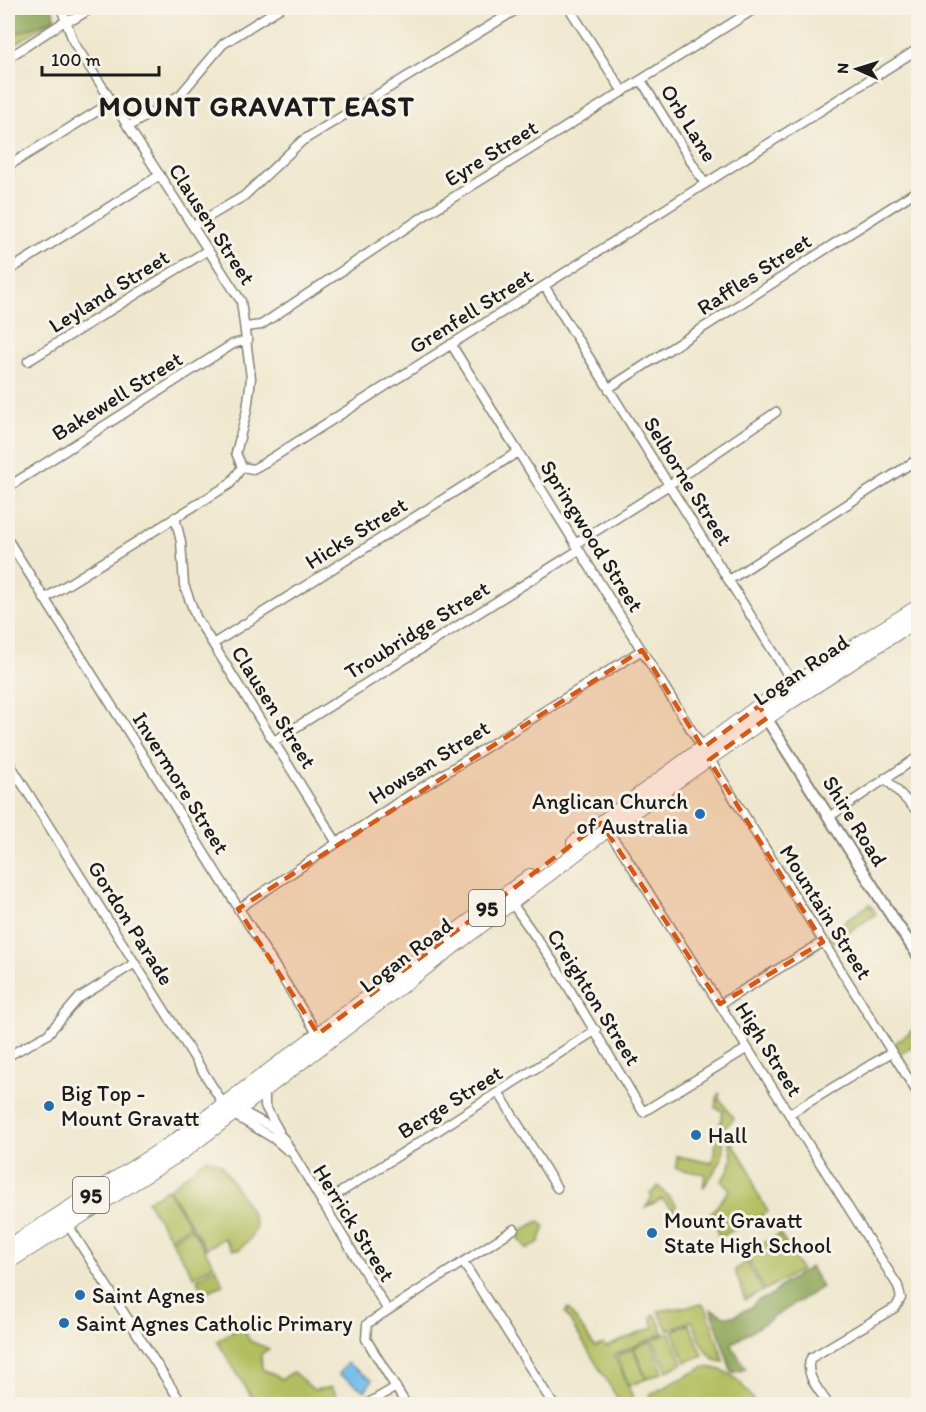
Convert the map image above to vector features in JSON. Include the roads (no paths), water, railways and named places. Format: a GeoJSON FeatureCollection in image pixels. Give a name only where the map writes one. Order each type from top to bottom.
{"type":"FeatureCollection","features":[{"type":"Feature","properties":{"kind":"main road","name":"Logan Road"},"geometry":{"type":"LineString","coordinates":[[8,1263],[172,1159],[321,1040],[604,826],[763,712],[918,607]]}},
{"type":"Feature","properties":{"kind":"main road","name":"Logan Road"},"geometry":{"type":"LineString","coordinates":[[797,690],[918,619]]}},
{"type":"Feature","properties":{"kind":"main road","name":"Logan Road"},"geometry":{"type":"LineString","coordinates":[[8,1247],[158,1153],[266,1090],[321,1040],[511,902],[604,826]]}},
{"type":"Feature","properties":{"kind":"street","name":"Clausen Street"},"geometry":{"type":"LineString","coordinates":[[61,8],[74,43],[241,301],[251,361],[249,395],[236,453],[242,467]]}},
{"type":"Feature","properties":{"kind":"street"},"geometry":{"type":"LineString","coordinates":[[8,58],[65,21],[74,19],[92,8]]}},
{"type":"Feature","properties":{"kind":"street"},"geometry":{"type":"LineString","coordinates":[[128,127],[180,95],[223,44],[280,8]]}},
{"type":"Feature","properties":{"kind":"street"},"geometry":{"type":"LineString","coordinates":[[193,225],[244,196],[302,141],[519,8]]}},
{"type":"Feature","properties":{"kind":"street"},"geometry":{"type":"LineString","coordinates":[[569,8],[623,92]]}},
{"type":"Feature","properties":{"kind":"street","name":"Eyre Street"},"geometry":{"type":"LineString","coordinates":[[246,327],[261,325],[430,212],[756,8]]}},
{"type":"Feature","properties":{"kind":"street","name":"Grenfell Street"},"geometry":{"type":"LineString","coordinates":[[242,467],[253,469],[264,463],[918,49]]}},
{"type":"Feature","properties":{"kind":"street","name":"Orb Lane"},"geometry":{"type":"LineString","coordinates":[[641,80],[705,184]]}},
{"type":"Feature","properties":{"kind":"street"},"geometry":{"type":"LineString","coordinates":[[8,166],[112,102]]}},
{"type":"Feature","properties":{"kind":"street"},"geometry":{"type":"LineString","coordinates":[[8,271],[160,175]]}},
{"type":"Feature","properties":{"kind":"street","name":"Raffles Street"},"geometry":{"type":"LineString","coordinates":[[609,388],[918,190]]}},
{"type":"Feature","properties":{"kind":"street","name":"Leyland Street"},"geometry":{"type":"LineString","coordinates":[[28,361],[208,250]]}},
{"type":"Feature","properties":{"kind":"street","name":"Selborne Street"},"geometry":{"type":"LineString","coordinates":[[545,286],[797,690]]}},
{"type":"Feature","properties":{"kind":"street","name":"Bakewell Street"},"geometry":{"type":"LineString","coordinates":[[8,486],[233,344],[248,340]]}},
{"type":"Feature","properties":{"kind":"street","name":"Springwood Street"},"geometry":{"type":"LineString","coordinates":[[451,344],[706,754]]}},
{"type":"Feature","properties":{"kind":"street","name":"Troubridge Street"},"geometry":{"type":"LineString","coordinates":[[274,741],[577,547],[776,412]]}},
{"type":"Feature","properties":{"kind":"street","name":"Hicks Street"},"geometry":{"type":"LineString","coordinates":[[213,644],[518,452]]}},
{"type":"Feature","properties":{"kind":"street"},"geometry":{"type":"LineString","coordinates":[[729,580],[918,459]]}},
{"type":"Feature","properties":{"kind":"street"},"geometry":{"type":"LineString","coordinates":[[44,599],[230,484],[242,467]]}},
{"type":"Feature","properties":{"kind":"street","name":"Clausen Street"},"geometry":{"type":"LineString","coordinates":[[175,517],[181,542],[184,585],[196,617],[337,843]]}},
{"type":"Feature","properties":{"kind":"street","name":"Invermore Street"},"geometry":{"type":"LineString","coordinates":[[8,540],[321,1040]]}},
{"type":"Feature","properties":{"kind":"street","name":"Howsan Street"},"geometry":{"type":"LineString","coordinates":[[238,909],[337,843],[642,650]]}},
{"type":"Feature","properties":{"kind":"street","name":"Shire Road"},"geometry":{"type":"LineString","coordinates":[[763,712],[918,955]]}},
{"type":"Feature","properties":{"kind":"street","name":"Mountain Street"},"geometry":{"type":"LineString","coordinates":[[706,754],[918,1094]]}},
{"type":"Feature","properties":{"kind":"street"},"geometry":{"type":"LineString","coordinates":[[829,817],[918,757]]}},
{"type":"Feature","properties":{"kind":"street","name":"Gordon Parade"},"geometry":{"type":"LineString","coordinates":[[8,760],[135,963],[232,1110]]}},
{"type":"Feature","properties":{"kind":"street"},"geometry":{"type":"LineString","coordinates":[[885,778],[918,812]]}},
{"type":"Feature","properties":{"kind":"street","name":"High Street"},"geometry":{"type":"LineString","coordinates":[[604,826],[720,1004],[746,1049],[898,1286],[901,1298],[896,1307],[811,1358],[807,1365],[809,1374],[828,1404]]}},
{"type":"Feature","properties":{"kind":"street","name":"Creighton Street"},"geometry":{"type":"LineString","coordinates":[[511,902],[554,963],[644,1112],[746,1049]]}},
{"type":"Feature","properties":{"kind":"street"},"geometry":{"type":"LineString","coordinates":[[720,1004],[823,942]]}},
{"type":"Feature","properties":{"kind":"street"},"geometry":{"type":"LineString","coordinates":[[8,1056],[47,1035],[79,998],[135,963]]}},
{"type":"Feature","properties":{"kind":"street","name":"Berge Street"},"geometry":{"type":"LineString","coordinates":[[322,1204],[596,1030]]}},
{"type":"Feature","properties":{"kind":"street"},"geometry":{"type":"LineString","coordinates":[[789,1114],[892,1052]]}},
{"type":"Feature","properties":{"kind":"street"},"geometry":{"type":"LineString","coordinates":[[266,1090],[267,1110],[284,1139]]}},
{"type":"Feature","properties":{"kind":"street"},"geometry":{"type":"LineString","coordinates":[[499,1093],[557,1188]]}},
{"type":"Feature","properties":{"kind":"street","name":"Herrick Street"},"geometry":{"type":"LineString","coordinates":[[232,1110],[273,1128],[284,1139],[291,1155],[387,1309]]}},
{"type":"Feature","properties":{"kind":"street","name":"Herrick Street"},"geometry":{"type":"LineString","coordinates":[[232,1110],[273,1138],[291,1155]]}},
{"type":"Feature","properties":{"kind":"street"},"geometry":{"type":"LineString","coordinates":[[68,1225],[182,1404]]}},
{"type":"Feature","properties":{"kind":"street"},"geometry":{"type":"LineString","coordinates":[[406,1404],[367,1341],[364,1329],[370,1319],[514,1229]]}},
{"type":"Feature","properties":{"kind":"street"},"geometry":{"type":"LineString","coordinates":[[463,1262],[553,1404]]}},
{"type":"Feature","properties":{"kind":"street"},"geometry":{"type":"LineString","coordinates":[[367,1404],[396,1387]]}},
{"type":"Feature","properties":{"kind":"water"},"geometry":{"type":"Polygon","coordinates":[[[347,1363],[372,1380],[365,1391],[339,1374],[347,1363]]]}},
{"type":"Feature","properties":{"kind":"place","name":"Anglican Church of Australia"},"geometry":{"type":"Point","coordinates":[700,814]}},
{"type":"Feature","properties":{"kind":"place","name":"Big Top - Mount Gravatt"},"geometry":{"type":"Point","coordinates":[49,1106]}},
{"type":"Feature","properties":{"kind":"place","name":"Hall"},"geometry":{"type":"Point","coordinates":[696,1135]}},
{"type":"Feature","properties":{"kind":"place","name":"Mount Gravatt State High School"},"geometry":{"type":"Point","coordinates":[652,1233]}},
{"type":"Feature","properties":{"kind":"place","name":"Saint Agnes"},"geometry":{"type":"Point","coordinates":[80,1295]}},
{"type":"Feature","properties":{"kind":"place","name":"Saint Agnes Catholic Primary"},"geometry":{"type":"Point","coordinates":[64,1323]}},
{"type":"Feature","properties":{"kind":"district","name":"MOUNT GRAVATT EAST"},"geometry":{"type":"Point","coordinates":[257,106]}}]}
